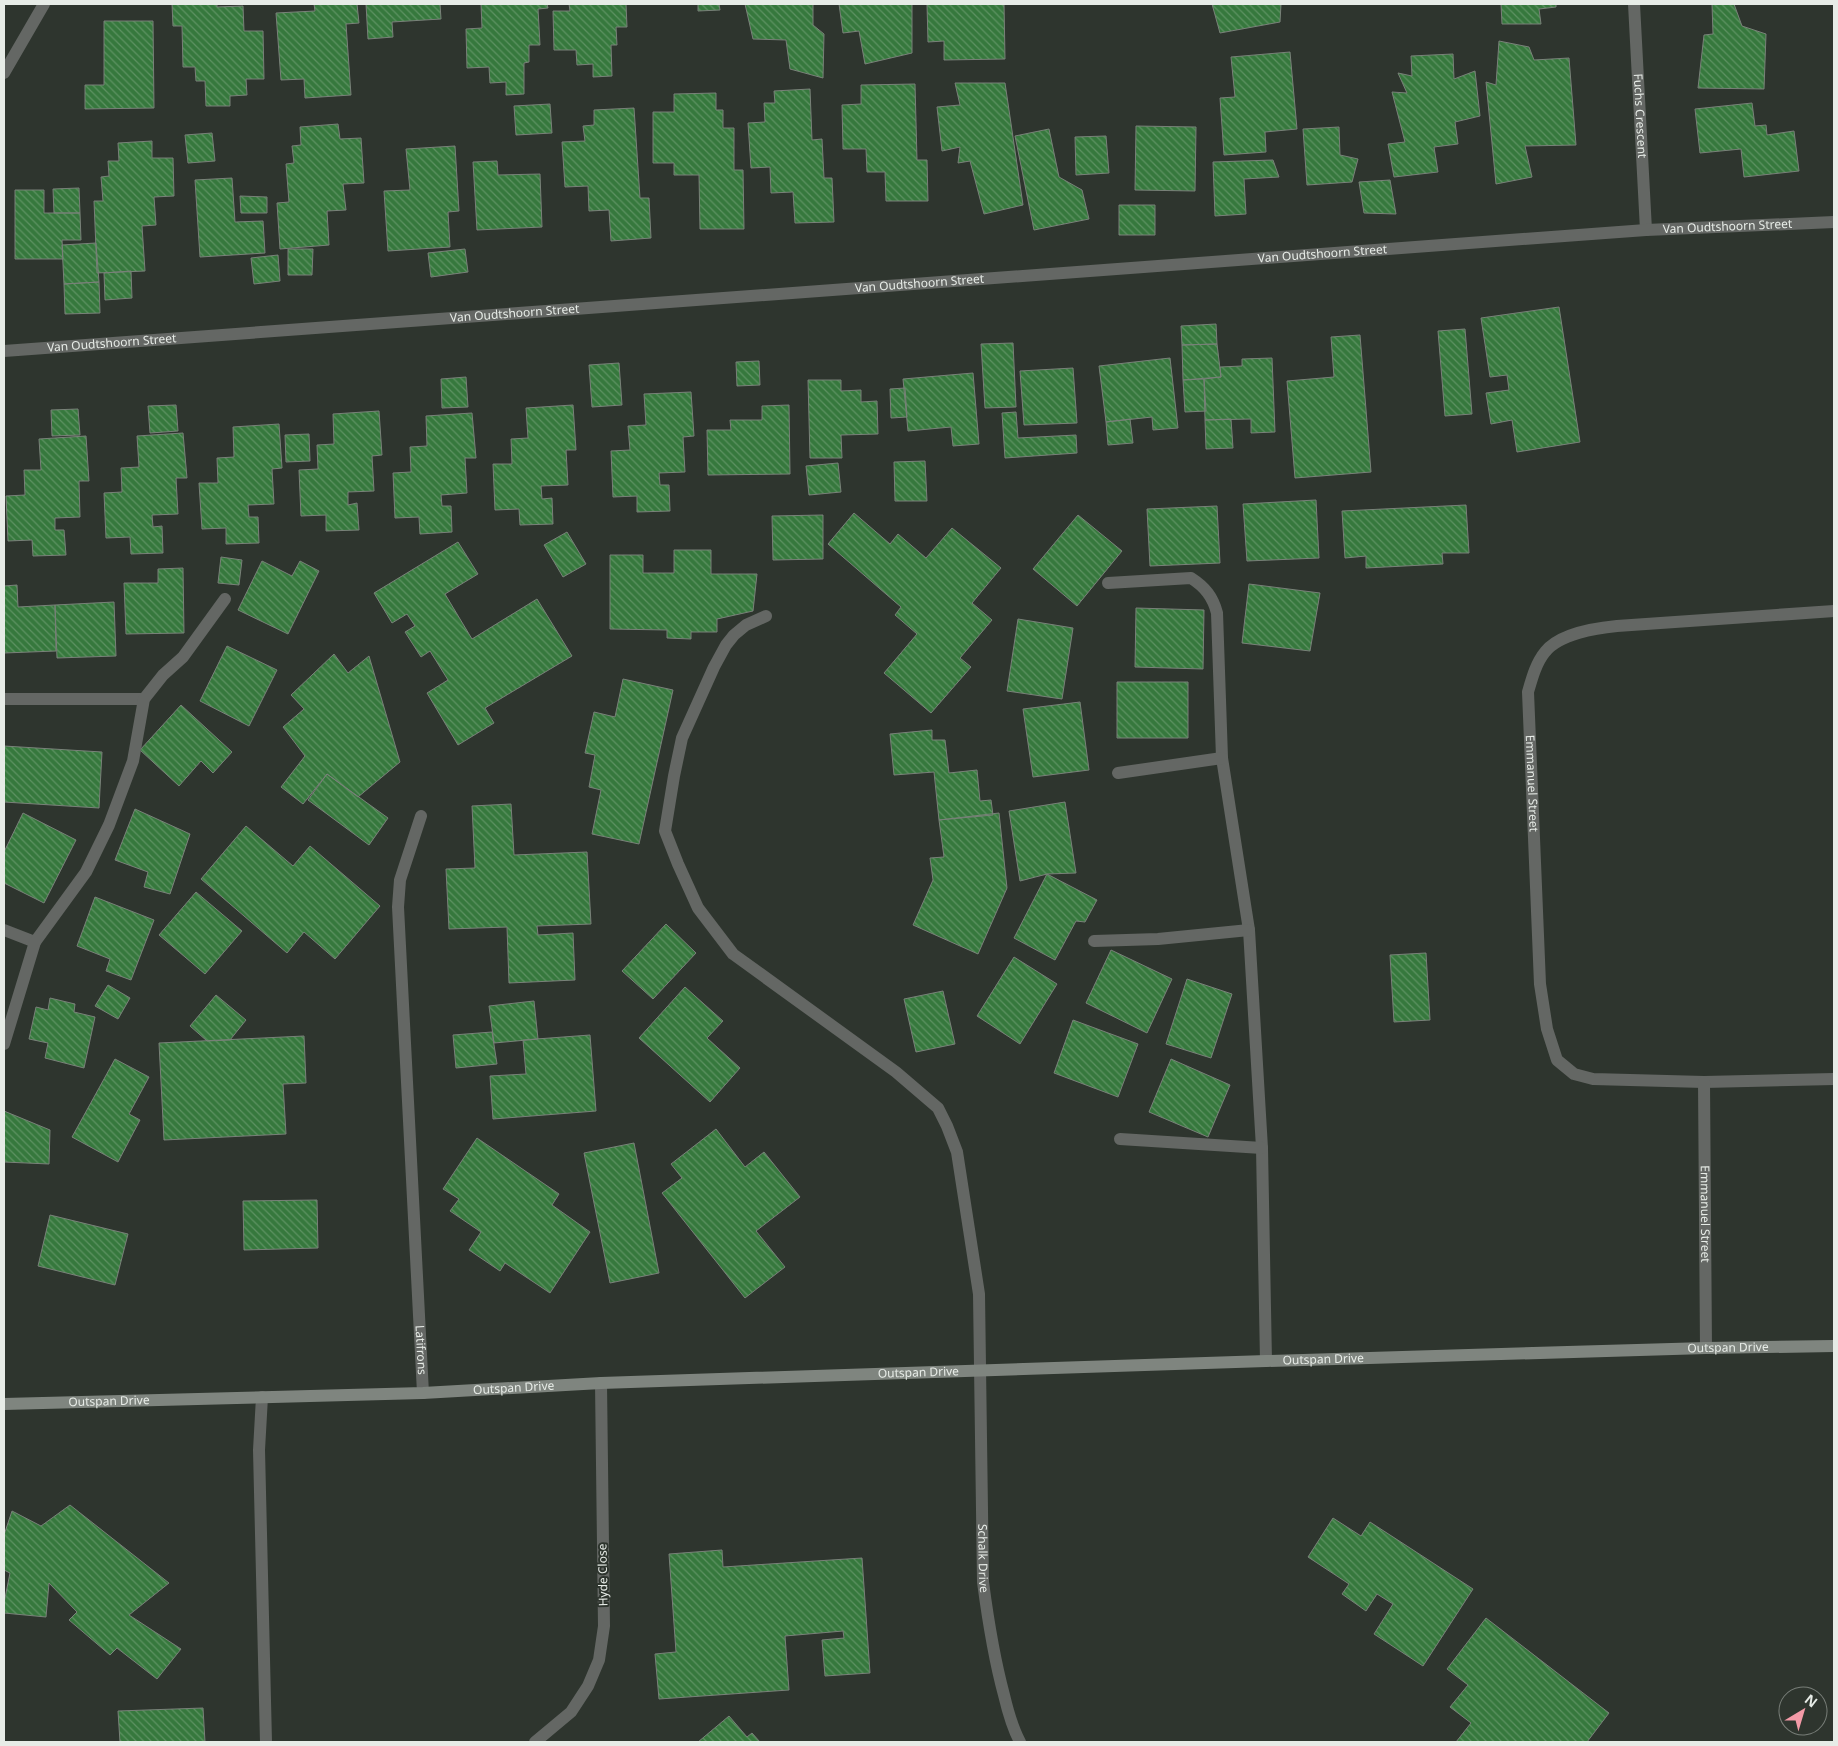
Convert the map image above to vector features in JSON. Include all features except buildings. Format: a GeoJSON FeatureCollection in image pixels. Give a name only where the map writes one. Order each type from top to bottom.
{"type":"FeatureCollection","features":[{"type":"Feature","properties":{"kind":"street"},"geometry":{"type":"LineString","coordinates":[[4,73],[44,4]]}},
{"type":"Feature","properties":{"kind":"street","name":"Fuchs Crescent"},"geometry":{"type":"LineString","coordinates":[[1634,4],[1646,230]]}},
{"type":"Feature","properties":{"kind":"street","name":"Van Oudtshoorn Street"},"geometry":{"type":"LineString","coordinates":[[4,351],[1646,230],[1834,222]]}},
{"type":"Feature","properties":{"kind":"street"},"geometry":{"type":"LineString","coordinates":[[1108,583],[1191,578],[1209,594],[1217,613],[1222,758],[1249,930],[1262,1148],[1266,1361]]}},
{"type":"Feature","properties":{"kind":"street"},"geometry":{"type":"LineString","coordinates":[[4,1044],[35,942],[86,872],[110,825],[133,762],[144,699],[163,675],[183,657],[225,599]]}},
{"type":"Feature","properties":{"kind":"street","name":"Emmanuel Street"},"geometry":{"type":"LineString","coordinates":[[1834,610],[1601,627],[1558,642],[1545,652],[1533,673],[1528,692],[1540,984],[1547,1029],[1557,1060],[1574,1074],[1593,1078],[1704,1082],[1834,1079]]}},
{"type":"Feature","properties":{"kind":"street","name":"Schalk Drive"},"geometry":{"type":"LineString","coordinates":[[766,616],[746,625],[734,634],[726,645],[711,675],[682,738],[666,831],[678,864],[698,908],[733,954],[896,1072],[938,1108],[947,1126],[957,1152],[979,1294],[983,1582],[997,1670],[1012,1728],[1020,1742]]}},
{"type":"Feature","properties":{"kind":"street"},"geometry":{"type":"LineString","coordinates":[[4,699],[144,699]]}},
{"type":"Feature","properties":{"kind":"street"},"geometry":{"type":"LineString","coordinates":[[1118,773],[1222,758]]}},
{"type":"Feature","properties":{"kind":"street","name":"Latifrons"},"geometry":{"type":"LineString","coordinates":[[421,816],[400,880],[398,907],[417,1306],[423,1393]]}},
{"type":"Feature","properties":{"kind":"street"},"geometry":{"type":"LineString","coordinates":[[4,930],[35,942]]}},
{"type":"Feature","properties":{"kind":"street"},"geometry":{"type":"LineString","coordinates":[[1094,941],[1158,939],[1249,930]]}},
{"type":"Feature","properties":{"kind":"street","name":"Emmanuel Street"},"geometry":{"type":"LineString","coordinates":[[1704,1082],[1706,1348]]}},
{"type":"Feature","properties":{"kind":"street"},"geometry":{"type":"LineString","coordinates":[[1120,1139],[1262,1148]]}},
{"type":"Feature","properties":{"kind":"street","name":"Outspan Drive"},"geometry":{"type":"LineString","coordinates":[[4,1404],[423,1393],[601,1383],[979,1370],[1706,1348],[1834,1346]]}},
{"type":"Feature","properties":{"kind":"street","name":"Hyde Close"},"geometry":{"type":"LineString","coordinates":[[536,1742],[571,1712],[588,1686],[599,1660],[604,1626],[601,1383]]}},
{"type":"Feature","properties":{"kind":"street"},"geometry":{"type":"LineString","coordinates":[[262,1397],[259,1450],[266,1742]]}}]}
